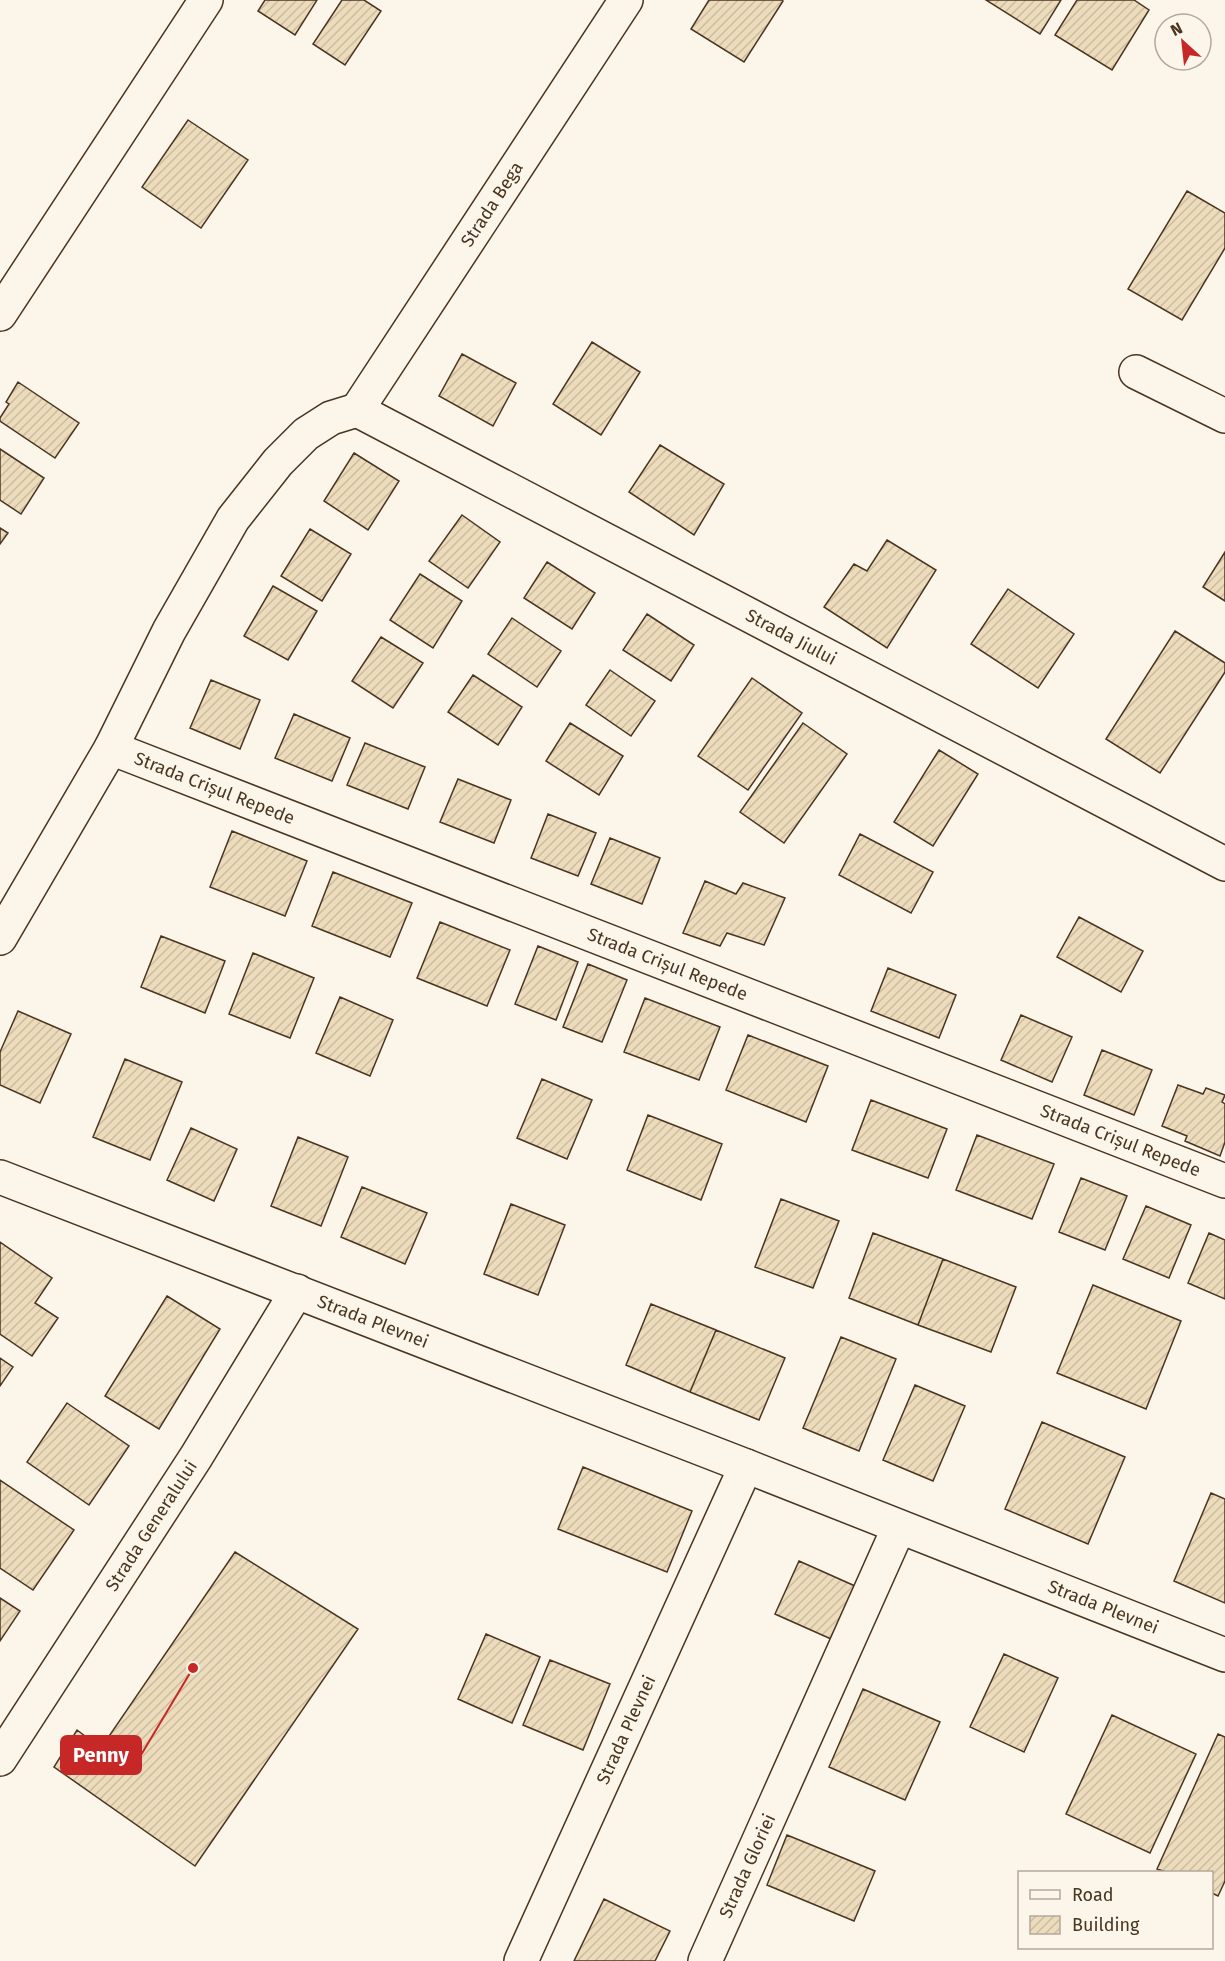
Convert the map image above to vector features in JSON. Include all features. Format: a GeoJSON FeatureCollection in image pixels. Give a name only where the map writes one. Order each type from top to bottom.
{"type":"FeatureCollection","features":[{"type":"Feature","properties":{"kind":"street"},"geometry":{"type":"LineString","coordinates":[[0,314],[206,0]]}},
{"type":"Feature","properties":{"kind":"street","name":"Strada Bega"},"geometry":{"type":"LineString","coordinates":[[357,410],[626,0]]}},
{"type":"Feature","properties":{"kind":"street"},"geometry":{"type":"LineString","coordinates":[[1136,372],[1225,416]]}},
{"type":"Feature","properties":{"kind":"street"},"geometry":{"type":"LineString","coordinates":[[0,938],[111,748],[169,631],[233,519],[278,462],[306,434],[331,418],[357,410]]}},
{"type":"Feature","properties":{"kind":"street","name":"Strada Jiului"},"geometry":{"type":"LineString","coordinates":[[357,410],[1225,864]]}},
{"type":"Feature","properties":{"kind":"street","name":"Strada Crișul Repede"},"geometry":{"type":"LineString","coordinates":[[111,748],[1225,1181]]}},
{"type":"Feature","properties":{"kind":"street","name":"Strada Plevnei"},"geometry":{"type":"LineString","coordinates":[[0,1177],[746,1466],[1225,1655]]}},
{"type":"Feature","properties":{"kind":"street","name":"Strada Generalului"},"geometry":{"type":"LineString","coordinates":[[0,1759],[196,1457],[297,1291]]}},
{"type":"Feature","properties":{"kind":"street","name":"Strada Plevnei"},"geometry":{"type":"LineString","coordinates":[[521,1961],[746,1466]]}},
{"type":"Feature","properties":{"kind":"street","name":"Strada Gloriei"},"geometry":{"type":"LineString","coordinates":[[705,1961],[899,1527]]}},
{"type":"Feature","properties":{"kind":"building"},"geometry":{"type":"Polygon","coordinates":[[[265,0],[317,0],[295,35],[258,11],[265,0]]]}},
{"type":"Feature","properties":{"kind":"building"},"geometry":{"type":"Polygon","coordinates":[[[342,0],[364,0],[381,11],[345,65],[313,44],[342,0]]]}},
{"type":"Feature","properties":{"kind":"building"},"geometry":{"type":"Polygon","coordinates":[[[709,0],[783,1],[744,62],[691,29],[709,0]]]}},
{"type":"Feature","properties":{"kind":"building"},"geometry":{"type":"Polygon","coordinates":[[[986,0],[1061,0],[1040,34],[986,0]]]}},
{"type":"Feature","properties":{"kind":"building"},"geometry":{"type":"Polygon","coordinates":[[[1077,0],[1134,0],[1149,10],[1112,70],[1055,35],[1077,0]]]}},
{"type":"Feature","properties":{"kind":"building"},"geometry":{"type":"Polygon","coordinates":[[[188,120],[248,160],[201,228],[142,187],[188,120]]]}},
{"type":"Feature","properties":{"kind":"building"},"geometry":{"type":"Polygon","coordinates":[[[1187,191],[1225,213],[1225,248],[1182,320],[1128,289],[1187,191]]]}},
{"type":"Feature","properties":{"kind":"building"},"geometry":{"type":"Polygon","coordinates":[[[592,342],[640,372],[601,435],[553,404],[592,342]]]}},
{"type":"Feature","properties":{"kind":"building"},"geometry":{"type":"Polygon","coordinates":[[[462,354],[516,383],[493,426],[439,396],[462,354]]]}},
{"type":"Feature","properties":{"kind":"building"},"geometry":{"type":"Polygon","coordinates":[[[18,382],[79,423],[55,458],[0,421],[9,404],[6,402],[18,382]]]}},
{"type":"Feature","properties":{"kind":"building"},"geometry":{"type":"Polygon","coordinates":[[[660,445],[724,484],[694,535],[629,492],[660,445]]]}},
{"type":"Feature","properties":{"kind":"building"},"geometry":{"type":"Polygon","coordinates":[[[0,449],[44,478],[21,514],[0,500],[0,449]]]}},
{"type":"Feature","properties":{"kind":"building"},"geometry":{"type":"Polygon","coordinates":[[[354,453],[399,481],[368,530],[324,501],[354,453]]]}},
{"type":"Feature","properties":{"kind":"building"},"geometry":{"type":"Polygon","coordinates":[[[462,515],[500,542],[468,588],[429,561],[462,515]]]}},
{"type":"Feature","properties":{"kind":"building"},"geometry":{"type":"Polygon","coordinates":[[[0,528],[8,533],[0,544],[0,528]]]}},
{"type":"Feature","properties":{"kind":"building"},"geometry":{"type":"Polygon","coordinates":[[[310,529],[351,554],[322,601],[281,576],[310,529]]]}},
{"type":"Feature","properties":{"kind":"building"},"geometry":{"type":"Polygon","coordinates":[[[887,540],[936,570],[887,648],[824,607],[854,564],[867,571],[887,540]]]}},
{"type":"Feature","properties":{"kind":"building"},"geometry":{"type":"Polygon","coordinates":[[[1225,552],[1225,601],[1203,587],[1225,552]]]}},
{"type":"Feature","properties":{"kind":"building"},"geometry":{"type":"Polygon","coordinates":[[[547,562],[595,593],[572,629],[524,598],[547,562]]]}},
{"type":"Feature","properties":{"kind":"building"},"geometry":{"type":"Polygon","coordinates":[[[420,574],[462,601],[433,648],[390,620],[420,574]]]}},
{"type":"Feature","properties":{"kind":"building"},"geometry":{"type":"Polygon","coordinates":[[[273,586],[317,611],[288,660],[244,636],[273,586]]]}},
{"type":"Feature","properties":{"kind":"building"},"geometry":{"type":"Polygon","coordinates":[[[1008,589],[1074,634],[1038,688],[971,644],[1008,589]]]}},
{"type":"Feature","properties":{"kind":"building"},"geometry":{"type":"Polygon","coordinates":[[[647,614],[694,645],[671,681],[623,650],[647,614]]]}},
{"type":"Feature","properties":{"kind":"building"},"geometry":{"type":"Polygon","coordinates":[[[512,618],[561,651],[537,687],[488,654],[512,618]]]}},
{"type":"Feature","properties":{"kind":"building"},"geometry":{"type":"Polygon","coordinates":[[[1175,631],[1225,663],[1225,672],[1160,773],[1106,739],[1175,631]]]}},
{"type":"Feature","properties":{"kind":"building"},"geometry":{"type":"Polygon","coordinates":[[[381,637],[423,663],[393,708],[352,681],[381,637]]]}},
{"type":"Feature","properties":{"kind":"building"},"geometry":{"type":"Polygon","coordinates":[[[610,670],[655,701],[631,736],[586,705],[610,670]]]}},
{"type":"Feature","properties":{"kind":"building"},"geometry":{"type":"Polygon","coordinates":[[[473,675],[522,707],[498,745],[448,712],[473,675]]]}},
{"type":"Feature","properties":{"kind":"building"},"geometry":{"type":"Polygon","coordinates":[[[752,678],[802,713],[748,790],[698,756],[752,678]]]}},
{"type":"Feature","properties":{"kind":"building"},"geometry":{"type":"Polygon","coordinates":[[[211,680],[260,700],[240,749],[190,728],[211,680]]]}},
{"type":"Feature","properties":{"kind":"building"},"geometry":{"type":"Polygon","coordinates":[[[294,714],[350,738],[332,781],[275,758],[294,714]]]}},
{"type":"Feature","properties":{"kind":"building"},"geometry":{"type":"Polygon","coordinates":[[[570,723],[623,756],[599,795],[546,761],[570,723]]]}},
{"type":"Feature","properties":{"kind":"building"},"geometry":{"type":"Polygon","coordinates":[[[803,723],[847,754],[784,843],[740,812],[803,723]]]}},
{"type":"Feature","properties":{"kind":"building"},"geometry":{"type":"Polygon","coordinates":[[[365,743],[425,767],[408,809],[347,785],[365,743]]]}},
{"type":"Feature","properties":{"kind":"building"},"geometry":{"type":"Polygon","coordinates":[[[939,750],[978,774],[933,846],[894,822],[939,750]]]}},
{"type":"Feature","properties":{"kind":"building"},"geometry":{"type":"Polygon","coordinates":[[[458,779],[511,800],[494,843],[440,822],[458,779]]]}},
{"type":"Feature","properties":{"kind":"building"},"geometry":{"type":"Polygon","coordinates":[[[548,814],[596,833],[578,876],[531,858],[548,814]]]}},
{"type":"Feature","properties":{"kind":"building"},"geometry":{"type":"Polygon","coordinates":[[[232,831],[307,861],[285,916],[210,887],[232,831]]]}},
{"type":"Feature","properties":{"kind":"building"},"geometry":{"type":"Polygon","coordinates":[[[860,834],[933,872],[911,913],[839,875],[860,834]]]}},
{"type":"Feature","properties":{"kind":"building"},"geometry":{"type":"Polygon","coordinates":[[[610,838],[660,858],[642,904],[591,884],[610,838]]]}},
{"type":"Feature","properties":{"kind":"building"},"geometry":{"type":"Polygon","coordinates":[[[333,872],[412,903],[390,957],[312,926],[333,872]]]}},
{"type":"Feature","properties":{"kind":"building"},"geometry":{"type":"Polygon","coordinates":[[[705,881],[736,894],[743,883],[785,898],[764,945],[727,933],[720,946],[683,933],[705,881]]]}},
{"type":"Feature","properties":{"kind":"building"},"geometry":{"type":"Polygon","coordinates":[[[1079,917],[1143,951],[1121,992],[1057,957],[1079,917]]]}},
{"type":"Feature","properties":{"kind":"building"},"geometry":{"type":"Polygon","coordinates":[[[440,922],[510,950],[487,1006],[417,978],[440,922]]]}},
{"type":"Feature","properties":{"kind":"building"},"geometry":{"type":"Polygon","coordinates":[[[161,936],[225,961],[205,1013],[141,987],[161,936]]]}},
{"type":"Feature","properties":{"kind":"building"},"geometry":{"type":"Polygon","coordinates":[[[538,946],[578,962],[556,1020],[515,1004],[538,946]]]}},
{"type":"Feature","properties":{"kind":"building"},"geometry":{"type":"Polygon","coordinates":[[[253,953],[314,978],[290,1038],[229,1014],[253,953]]]}},
{"type":"Feature","properties":{"kind":"building"},"geometry":{"type":"Polygon","coordinates":[[[588,964],[627,980],[602,1042],[563,1027],[588,964]]]}},
{"type":"Feature","properties":{"kind":"building"},"geometry":{"type":"Polygon","coordinates":[[[888,968],[956,995],[939,1038],[871,1011],[888,968]]]}},
{"type":"Feature","properties":{"kind":"building"},"geometry":{"type":"Polygon","coordinates":[[[340,997],[393,1020],[370,1076],[316,1053],[340,997]]]}},
{"type":"Feature","properties":{"kind":"building"},"geometry":{"type":"Polygon","coordinates":[[[645,998],[720,1027],[699,1080],[624,1052],[645,998]]]}},
{"type":"Feature","properties":{"kind":"building"},"geometry":{"type":"Polygon","coordinates":[[[18,1011],[71,1034],[40,1103],[0,1085],[0,1052],[18,1011]]]}},
{"type":"Feature","properties":{"kind":"building"},"geometry":{"type":"Polygon","coordinates":[[[1021,1015],[1072,1037],[1052,1082],[1001,1060],[1021,1015]]]}},
{"type":"Feature","properties":{"kind":"building"},"geometry":{"type":"Polygon","coordinates":[[[748,1035],[828,1066],[806,1122],[726,1090],[748,1035]]]}},
{"type":"Feature","properties":{"kind":"building"},"geometry":{"type":"Polygon","coordinates":[[[1102,1050],[1152,1070],[1134,1115],[1084,1095],[1102,1050]]]}},
{"type":"Feature","properties":{"kind":"building"},"geometry":{"type":"Polygon","coordinates":[[[125,1059],[182,1082],[150,1160],[93,1137],[125,1059]]]}},
{"type":"Feature","properties":{"kind":"building"},"geometry":{"type":"Polygon","coordinates":[[[542,1079],[592,1100],[567,1159],[517,1138],[542,1079]]]}},
{"type":"Feature","properties":{"kind":"building"},"geometry":{"type":"Polygon","coordinates":[[[1178,1085],[1203,1094],[1206,1088],[1225,1095],[1222,1102],[1225,1104],[1225,1142],[1220,1156],[1185,1141],[1187,1136],[1162,1126],[1178,1085]]]}},
{"type":"Feature","properties":{"kind":"building"},"geometry":{"type":"Polygon","coordinates":[[[871,1100],[947,1129],[928,1178],[852,1150],[871,1100]]]}},
{"type":"Feature","properties":{"kind":"building"},"geometry":{"type":"Polygon","coordinates":[[[648,1115],[722,1144],[701,1200],[627,1170],[648,1115]]]}},
{"type":"Feature","properties":{"kind":"building"},"geometry":{"type":"Polygon","coordinates":[[[191,1128],[237,1149],[214,1201],[167,1180],[191,1128]]]}},
{"type":"Feature","properties":{"kind":"building"},"geometry":{"type":"Polygon","coordinates":[[[977,1135],[1054,1164],[1032,1219],[956,1190],[977,1135]]]}},
{"type":"Feature","properties":{"kind":"building"},"geometry":{"type":"Polygon","coordinates":[[[298,1137],[348,1157],[321,1226],[271,1206],[298,1137]]]}},
{"type":"Feature","properties":{"kind":"building"},"geometry":{"type":"Polygon","coordinates":[[[1081,1178],[1127,1196],[1105,1250],[1059,1232],[1081,1178]]]}},
{"type":"Feature","properties":{"kind":"building"},"geometry":{"type":"Polygon","coordinates":[[[362,1187],[427,1213],[405,1264],[341,1237],[362,1187]]]}},
{"type":"Feature","properties":{"kind":"building"},"geometry":{"type":"Polygon","coordinates":[[[781,1199],[839,1221],[813,1288],[755,1267],[781,1199]]]}},
{"type":"Feature","properties":{"kind":"building"},"geometry":{"type":"Polygon","coordinates":[[[511,1204],[565,1225],[538,1295],[484,1274],[511,1204]]]}},
{"type":"Feature","properties":{"kind":"building"},"geometry":{"type":"Polygon","coordinates":[[[1146,1206],[1191,1225],[1169,1278],[1123,1259],[1146,1206]]]}},
{"type":"Feature","properties":{"kind":"building"},"geometry":{"type":"Polygon","coordinates":[[[873,1233],[943,1259],[918,1325],[849,1298],[873,1233]]]}},
{"type":"Feature","properties":{"kind":"building"},"geometry":{"type":"Polygon","coordinates":[[[1209,1233],[1225,1240],[1225,1299],[1188,1283],[1209,1233]]]}},
{"type":"Feature","properties":{"kind":"building"},"geometry":{"type":"Polygon","coordinates":[[[0,1242],[52,1278],[35,1303],[58,1318],[32,1356],[0,1334],[0,1242]]]}},
{"type":"Feature","properties":{"kind":"building"},"geometry":{"type":"Polygon","coordinates":[[[943,1259],[1016,1287],[991,1352],[918,1325],[943,1259]]]}},
{"type":"Feature","properties":{"kind":"building"},"geometry":{"type":"Polygon","coordinates":[[[1093,1285],[1181,1321],[1146,1409],[1057,1373],[1093,1285]]]}},
{"type":"Feature","properties":{"kind":"building"},"geometry":{"type":"Polygon","coordinates":[[[167,1296],[220,1329],[159,1429],[105,1396],[167,1296]]]}},
{"type":"Feature","properties":{"kind":"building"},"geometry":{"type":"Polygon","coordinates":[[[651,1304],[716,1330],[690,1392],[626,1365],[651,1304]]]}},
{"type":"Feature","properties":{"kind":"building"},"geometry":{"type":"Polygon","coordinates":[[[716,1330],[785,1358],[759,1420],[690,1392],[716,1330]]]}},
{"type":"Feature","properties":{"kind":"building"},"geometry":{"type":"Polygon","coordinates":[[[841,1337],[896,1359],[859,1451],[803,1428],[841,1337]]]}},
{"type":"Feature","properties":{"kind":"building"},"geometry":{"type":"Polygon","coordinates":[[[0,1358],[13,1367],[0,1386],[0,1358]]]}},
{"type":"Feature","properties":{"kind":"building"},"geometry":{"type":"Polygon","coordinates":[[[915,1385],[965,1406],[933,1481],[883,1460],[915,1385]]]}},
{"type":"Feature","properties":{"kind":"building"},"geometry":{"type":"Polygon","coordinates":[[[67,1403],[129,1446],[89,1505],[27,1462],[67,1403]]]}},
{"type":"Feature","properties":{"kind":"building"},"geometry":{"type":"Polygon","coordinates":[[[1042,1422],[1125,1457],[1088,1544],[1005,1509],[1042,1422]]]}},
{"type":"Feature","properties":{"kind":"building"},"geometry":{"type":"Polygon","coordinates":[[[583,1467],[692,1511],[667,1572],[558,1529],[583,1467]]]}},
{"type":"Feature","properties":{"kind":"building"},"geometry":{"type":"Polygon","coordinates":[[[0,1480],[74,1530],[33,1590],[0,1568],[0,1480]]]}},
{"type":"Feature","properties":{"kind":"building"},"geometry":{"type":"Polygon","coordinates":[[[1211,1493],[1225,1499],[1225,1603],[1174,1581],[1211,1493]]]}},
{"type":"Feature","properties":{"kind":"building"},"geometry":{"type":"Polygon","coordinates":[[[235,1552],[358,1629],[195,1866],[54,1767],[77,1730],[101,1748],[235,1552]]]}},
{"type":"Feature","properties":{"kind":"building"},"geometry":{"type":"Polygon","coordinates":[[[799,1561],[855,1586],[831,1639],[775,1614],[799,1561]]]}},
{"type":"Feature","properties":{"kind":"building"},"geometry":{"type":"Polygon","coordinates":[[[0,1598],[20,1611],[0,1641],[0,1598]]]}},
{"type":"Feature","properties":{"kind":"building"},"geometry":{"type":"Polygon","coordinates":[[[486,1634],[540,1657],[512,1723],[458,1699],[486,1634]]]}},
{"type":"Feature","properties":{"kind":"building"},"geometry":{"type":"Polygon","coordinates":[[[1004,1654],[1058,1678],[1024,1752],[970,1727],[1004,1654]]]}},
{"type":"Feature","properties":{"kind":"building"},"geometry":{"type":"Polygon","coordinates":[[[550,1660],[610,1684],[583,1750],[523,1725],[550,1660]]]}},
{"type":"Feature","properties":{"kind":"building"},"geometry":{"type":"Polygon","coordinates":[[[863,1689],[940,1722],[905,1800],[829,1767],[863,1689]]]}},
{"type":"Feature","properties":{"kind":"building"},"geometry":{"type":"Polygon","coordinates":[[[1112,1715],[1196,1754],[1150,1853],[1066,1814],[1112,1715]]]}},
{"type":"Feature","properties":{"kind":"building"},"geometry":{"type":"Polygon","coordinates":[[[1218,1734],[1225,1737],[1225,1881],[1218,1896],[1213,1894],[1213,1871],[1157,1869],[1218,1734]]]}},
{"type":"Feature","properties":{"kind":"building"},"geometry":{"type":"Polygon","coordinates":[[[787,1835],[875,1871],[854,1921],[767,1885],[787,1835]]]}},
{"type":"Feature","properties":{"kind":"building"},"geometry":{"type":"Polygon","coordinates":[[[604,1899],[670,1931],[655,1961],[574,1961],[604,1899]]]}},
{"type":"Feature","properties":{"kind":"place","name":"Penny"},"geometry":{"type":"Point","coordinates":[193,1668]}}]}
